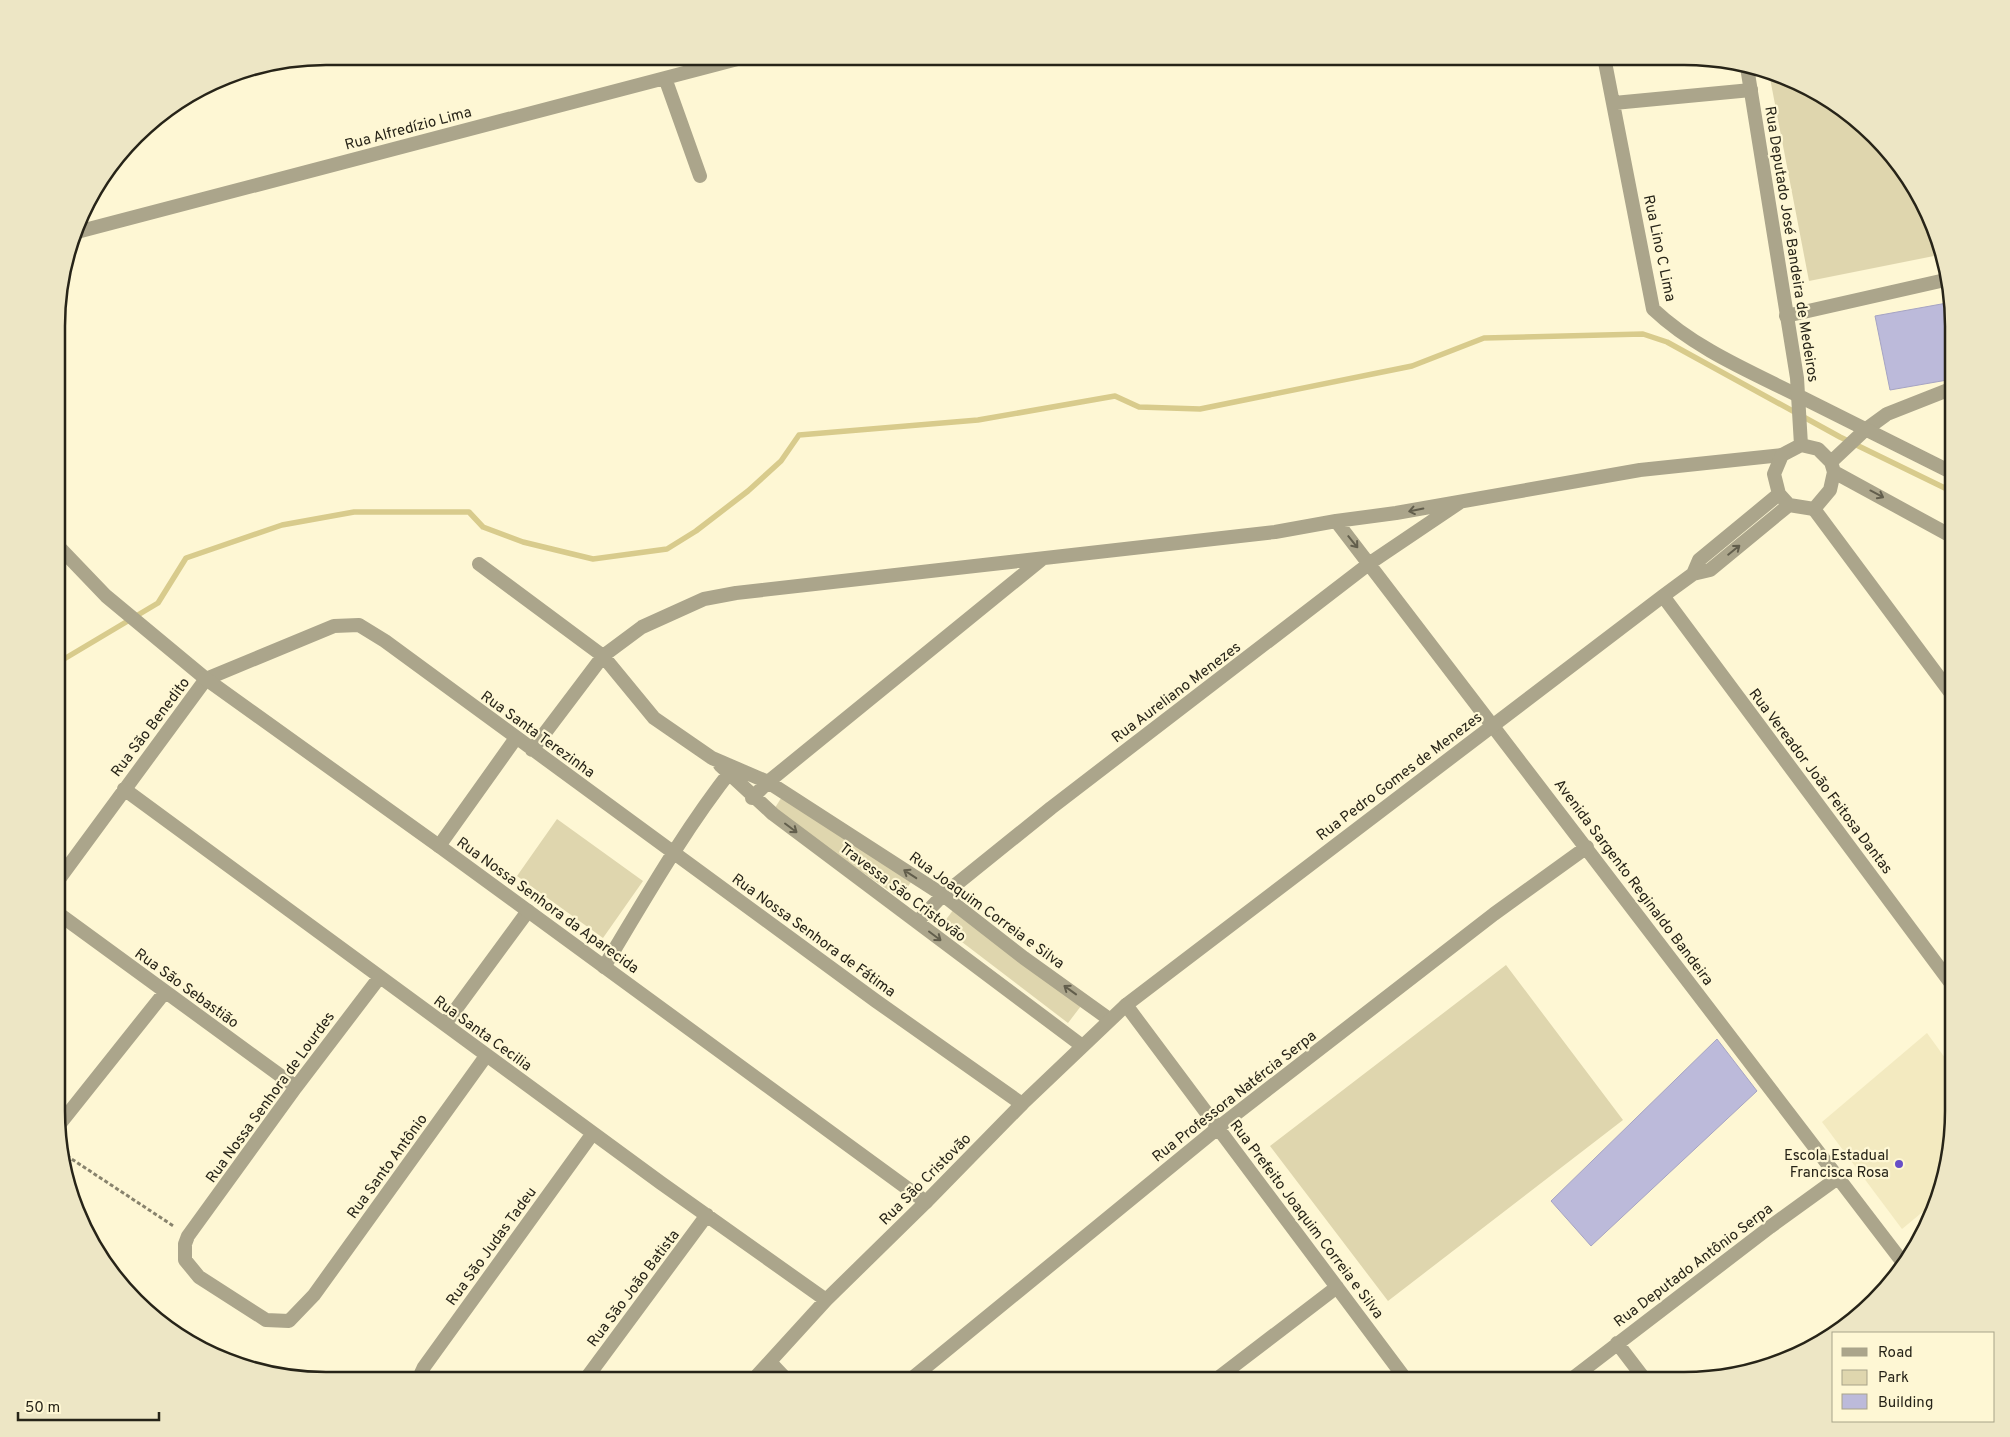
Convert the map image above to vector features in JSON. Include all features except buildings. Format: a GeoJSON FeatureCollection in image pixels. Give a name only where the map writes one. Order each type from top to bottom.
{"type":"FeatureCollection","features":[{"type":"Feature","properties":{"kind":"street","name":"Rua Alfredízio Lima"},"geometry":{"type":"LineString","coordinates":[[83,230],[715,65]]}},
{"type":"Feature","properties":{"kind":"street","name":"Rua Lino C Lima"},"geometry":{"type":"LineString","coordinates":[[1606,65],[1654,309],[1669,324],[1857,439],[1945,471]]}},
{"type":"Feature","properties":{"kind":"street","name":"Rua Deputado José Bandeira de Medeiros"},"geometry":{"type":"LineString","coordinates":[[1747,73],[1799,402],[1801,445]]}},
{"type":"Feature","properties":{"kind":"street"},"geometry":{"type":"LineString","coordinates":[[665,78],[700,176]]}},
{"type":"Feature","properties":{"kind":"street"},"geometry":{"type":"LineString","coordinates":[[1614,103],[1751,90]]}},
{"type":"Feature","properties":{"kind":"street"},"geometry":{"type":"LineString","coordinates":[[1786,316],[1941,281]]}},
{"type":"Feature","properties":{"kind":"street"},"geometry":{"type":"LineString","coordinates":[[1814,509],[1830,490],[1832,467],[1857,439],[1887,414],[1945,391]]}},
{"type":"Feature","properties":{"kind":"street"},"geometry":{"type":"LineString","coordinates":[[532,750],[603,656],[642,627],[704,599],[736,592],[1275,532],[1336,521],[1396,514],[1464,500],[1640,470],[1782,455],[1801,445],[1818,449],[1832,467],[1945,531]]}},
{"type":"Feature","properties":{"kind":"street"},"geometry":{"type":"LineString","coordinates":[[1782,455],[1774,474],[1779,494],[1789,505],[1814,509],[1945,685]]}},
{"type":"Feature","properties":{"kind":"street","name":"Rua Pedro Gomes de Menezes"},"geometry":{"type":"LineString","coordinates":[[1693,574],[1699,560],[1779,494]]}},
{"type":"Feature","properties":{"kind":"street","name":"Rua Aureliano Menezes"},"geometry":{"type":"LineString","coordinates":[[917,922],[943,895],[1050,808],[1370,563],[1464,500]]}},
{"type":"Feature","properties":{"kind":"street","name":"Rua Pedro Gomes de Menezes"},"geometry":{"type":"LineString","coordinates":[[1126,1005],[1662,596],[1693,574],[1710,570],[1789,505]]}},
{"type":"Feature","properties":{"kind":"street","name":"Avenida Sargento Reginaldo Bandeira"},"geometry":{"type":"LineString","coordinates":[[1336,521],[1494,725],[1900,1258]]}},
{"type":"Feature","properties":{"kind":"street","name":"Rua Nossa Senhora da Aparecida"},"geometry":{"type":"LineString","coordinates":[[65,554],[106,596],[206,679],[440,846],[926,1202]]}},
{"type":"Feature","properties":{"kind":"street"},"geometry":{"type":"LineString","coordinates":[[752,798],[768,782],[1043,559]]}},
{"type":"Feature","properties":{"kind":"street","name":"Travessa São Cristovão"},"geometry":{"type":"LineString","coordinates":[[479,564],[603,656],[654,718],[731,771],[752,798],[1081,1045]]}},
{"type":"Feature","properties":{"kind":"street","name":"Rua Vereador João Feitosa Dantas"},"geometry":{"type":"LineString","coordinates":[[1662,596],[1945,975]]}},
{"type":"Feature","properties":{"kind":"street","name":"Rua São Benedito"},"geometry":{"type":"LineString","coordinates":[[65,869],[206,679],[334,626],[358,625],[385,641]]}},
{"type":"Feature","properties":{"kind":"street","name":"Rua Santa Terezinha"},"geometry":{"type":"LineString","coordinates":[[385,641],[674,852]]}},
{"type":"Feature","properties":{"kind":"street"},"geometry":{"type":"LineString","coordinates":[[440,846],[516,738]]}},
{"type":"Feature","properties":{"kind":"street"},"geometry":{"type":"LineString","coordinates":[[604,967],[674,852],[713,792],[731,771]]}},
{"type":"Feature","properties":{"kind":"street","name":"Travessa São Cristovão"},"geometry":{"type":"LineString","coordinates":[[731,771],[768,782]]}},
{"type":"Feature","properties":{"kind":"street","name":"Rua Joaquim Correia e Silva"},"geometry":{"type":"LineString","coordinates":[[768,782],[943,895],[1024,958],[1109,1019]]}},
{"type":"Feature","properties":{"kind":"street","name":"Rua Santa Cecilia"},"geometry":{"type":"LineString","coordinates":[[124,789],[486,1056],[826,1300]]}},
{"type":"Feature","properties":{"kind":"street","name":"Rua Professora Natércia Serpa"},"geometry":{"type":"LineString","coordinates":[[920,1372],[1219,1127],[1494,914],[1587,847]]}},
{"type":"Feature","properties":{"kind":"street","name":"Rua Nossa Senhora de Fátima"},"geometry":{"type":"LineString","coordinates":[[674,852],[876,1001],[1022,1104]]}},
{"type":"Feature","properties":{"kind":"street"},"geometry":{"type":"LineString","coordinates":[[445,1024],[528,911]]}},
{"type":"Feature","properties":{"kind":"street","name":"Rua São Sebastião"},"geometry":{"type":"LineString","coordinates":[[65,919],[296,1087]]}},
{"type":"Feature","properties":{"kind":"street","name":"Rua Nossa Senhora de Lourdes"},"geometry":{"type":"LineString","coordinates":[[188,1236],[296,1087],[379,978]]}},
{"type":"Feature","properties":{"kind":"street"},"geometry":{"type":"LineString","coordinates":[[65,1117],[165,992]]}},
{"type":"Feature","properties":{"kind":"street","name":"Rua São Cristovão"},"geometry":{"type":"LineString","coordinates":[[761,1372],[826,1300],[1081,1045],[1126,1005]]}},
{"type":"Feature","properties":{"kind":"street","name":"Rua Prefeito Joaquim Correia e Silva"},"geometry":{"type":"LineString","coordinates":[[1126,1005],[1400,1372]]}},
{"type":"Feature","properties":{"kind":"street","name":"Rua Santo Antônio"},"geometry":{"type":"LineString","coordinates":[[188,1236],[185,1244],[185,1260],[199,1277],[266,1320],[289,1321],[314,1295],[486,1056]]}},
{"type":"Feature","properties":{"kind":"street","name":"Rua São Judas Tadeu"},"geometry":{"type":"LineString","coordinates":[[422,1372],[592,1133]]}},
{"type":"Feature","properties":{"kind":"street","name":"Rua Deputado Antônio Serpa"},"geometry":{"type":"LineString","coordinates":[[1581,1372],[1839,1177]]}},
{"type":"Feature","properties":{"kind":"street","name":"Rua São João Batista"},"geometry":{"type":"LineString","coordinates":[[591,1372],[708,1215]]}},
{"type":"Feature","properties":{"kind":"street"},"geometry":{"type":"LineString","coordinates":[[1225,1372],[1337,1287]]}},
{"type":"Feature","properties":{"kind":"street"},"geometry":{"type":"LineString","coordinates":[[1618,1343],[1639,1372]]}},
{"type":"Feature","properties":{"kind":"street"},"geometry":{"type":"LineString","coordinates":[[770,1362],[779,1372]]}},
{"type":"Feature","properties":{"kind":"path"},"geometry":{"type":"LineString","coordinates":[[69,1157],[188,1236]]}},
{"type":"Feature","properties":{"kind":"shaded area","name":"Escola Estadual Francisca Rosa"},"geometry":{"type":"Polygon","coordinates":[[[1927,1033],[1945,1058],[1943,1145],[1936,1178],[1926,1209],[1902,1229],[1822,1122],[1927,1033]]]}},
{"type":"Feature","properties":{"kind":"green space"},"geometry":{"type":"Polygon","coordinates":[[[1770,80],[1799,92],[1829,109],[1856,130],[1880,154],[1910,196],[1925,226],[1935,256],[1809,281],[1770,80]]]}},
{"type":"Feature","properties":{"kind":"green space"},"geometry":{"type":"Polygon","coordinates":[[[783,795],[911,882],[900,898],[773,811],[783,795]]]}},
{"type":"Feature","properties":{"kind":"green space"},"geometry":{"type":"Polygon","coordinates":[[[557,819],[643,881],[603,938],[517,876],[557,819]]]}},
{"type":"Feature","properties":{"kind":"green space"},"geometry":{"type":"Polygon","coordinates":[[[954,909],[1081,1006],[1068,1023],[941,926],[954,909]]]}},
{"type":"Feature","properties":{"kind":"green space"},"geometry":{"type":"Polygon","coordinates":[[[1506,965],[1623,1120],[1388,1301],[1270,1146],[1506,965]]]}},
{"type":"Feature","properties":{"kind":"waterway"},"geometry":{"type":"LineString","coordinates":[[65,658],[158,603],[186,558],[282,525],[354,512],[469,512],[483,527],[523,542],[593,559],[667,549],[696,531],[748,491],[781,461],[799,435],[978,420],[1115,396],[1139,407],[1200,409],[1412,366],[1484,338],[1643,334],[1667,342],[1840,437],[1945,488]]}},
{"type":"Feature","properties":{"kind":"place","name":"Escola Estadual Francisca Rosa"},"geometry":{"type":"Point","coordinates":[1899,1164]}}]}
